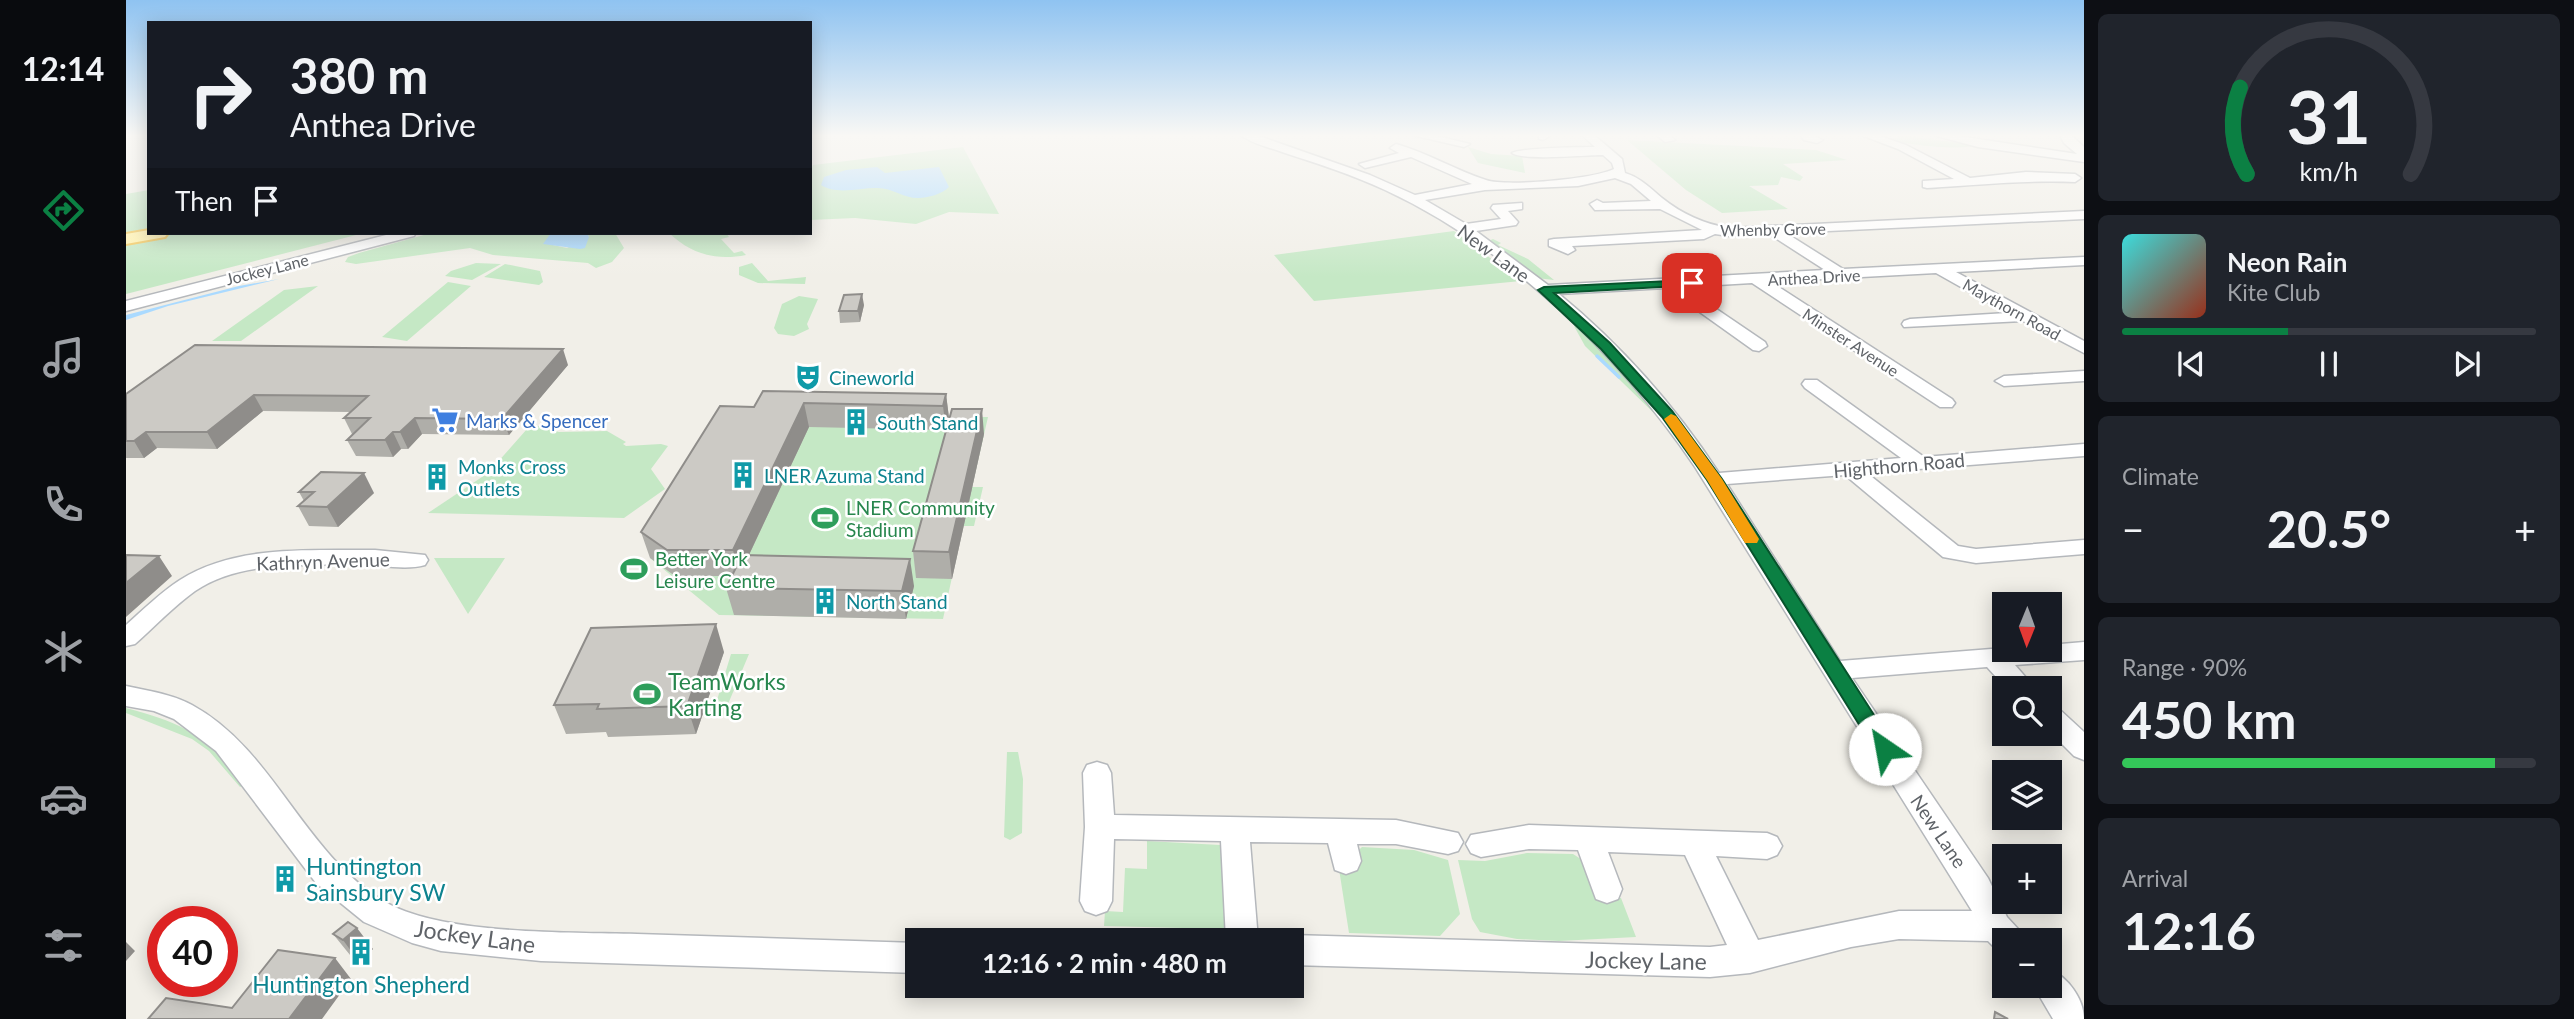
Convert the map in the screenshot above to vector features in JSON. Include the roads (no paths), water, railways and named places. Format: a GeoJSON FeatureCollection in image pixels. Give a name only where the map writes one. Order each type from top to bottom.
{"type":"FeatureCollection","features":[{"type":"Feature","properties":{"kind":"main road"},"geometry":{"type":"LineString","coordinates":[[126,239],[148,235]]}},
{"type":"Feature","properties":{"kind":"street","name":"New Lane"},"geometry":{"type":"LineString","coordinates":[[1371,183],[1414,199],[1462,229],[1544,290],[1606,346],[1658,404],[1714,479],[1834,670],[1977,888],[1999,928]]}},
{"type":"Feature","properties":{"kind":"street"},"geometry":{"type":"LineString","coordinates":[[1481,183],[1489,186]]}},
{"type":"Feature","properties":{"kind":"street"},"geometry":{"type":"LineString","coordinates":[[1414,199],[1489,186],[1550,186],[1569,183]]}},
{"type":"Feature","properties":{"kind":"street"},"geometry":{"type":"LineString","coordinates":[[1639,183],[1663,205],[1692,223],[1712,230]]}},
{"type":"Feature","properties":{"kind":"street"},"geometry":{"type":"LineString","coordinates":[[1927,184],[1947,183]]}},
{"type":"Feature","properties":{"kind":"street"},"geometry":{"type":"LineString","coordinates":[[1597,206],[1663,205]]}},
{"type":"Feature","properties":{"kind":"street"},"geometry":{"type":"LineString","coordinates":[[1462,229],[1511,222],[1497,208],[1517,206]]}},
{"type":"Feature","properties":{"kind":"street","name":"Whenby Grove"},"geometry":{"type":"LineString","coordinates":[[1555,244],[1704,235],[1712,230],[1740,232],[2084,215]]}},
{"type":"Feature","properties":{"kind":"street"},"geometry":{"type":"LineString","coordinates":[[1773,230],[1842,275]]}},
{"type":"Feature","properties":{"kind":"street","name":"Jockey Lane"},"geometry":{"type":"LineString","coordinates":[[126,298],[374,235]]}},
{"type":"Feature","properties":{"kind":"street","name":"Jockey Lane"},"geometry":{"type":"LineString","coordinates":[[126,306],[401,235]]}},
{"type":"Feature","properties":{"kind":"street"},"geometry":{"type":"LineString","coordinates":[[228,272],[303,260]]}},
{"type":"Feature","properties":{"kind":"street","name":"Anthea Drive"},"geometry":{"type":"LineString","coordinates":[[1544,290],[2084,261]]}},
{"type":"Feature","properties":{"kind":"street","name":"Maythorn Road"},"geometry":{"type":"LineString","coordinates":[[1941,270],[2084,348]]}},
{"type":"Feature","properties":{"kind":"street","name":"Minster Avenue"},"geometry":{"type":"LineString","coordinates":[[1757,280],[1946,403]]}},
{"type":"Feature","properties":{"kind":"street"},"geometry":{"type":"LineString","coordinates":[[1670,284],[1759,346]]}},
{"type":"Feature","properties":{"kind":"street"},"geometry":{"type":"LineString","coordinates":[[1911,324],[2026,316]]}},
{"type":"Feature","properties":{"kind":"street"},"geometry":{"type":"LineString","coordinates":[[2004,381],[2084,376]]}},
{"type":"Feature","properties":{"kind":"street"},"geometry":{"type":"LineString","coordinates":[[1812,384],[1920,463]]}},
{"type":"Feature","properties":{"kind":"street","name":"Highthorn Road"},"geometry":{"type":"LineString","coordinates":[[1714,479],[2084,450]]}},
{"type":"Feature","properties":{"kind":"street"},"geometry":{"type":"LineString","coordinates":[[1850,469],[1951,552],[1976,556],[2084,547]]}},
{"type":"Feature","properties":{"kind":"street","name":"Kathryn Avenue"},"geometry":{"type":"LineString","coordinates":[[126,638],[188,585],[232,566],[274,559],[375,557],[417,560]]}},
{"type":"Feature","properties":{"kind":"street"},"geometry":{"type":"LineString","coordinates":[[2062,653],[2084,651]]}},
{"type":"Feature","properties":{"kind":"street"},"geometry":{"type":"LineString","coordinates":[[1834,670],[1992,659]]}},
{"type":"Feature","properties":{"kind":"street"},"geometry":{"type":"LineString","coordinates":[[1997,662],[2010,676]]}},
{"type":"Feature","properties":{"kind":"street","name":"Jockey Lane"},"geometry":{"type":"LineString","coordinates":[[126,696],[158,702],[183,712],[226,744],[327,874],[374,912],[412,929],[453,937],[541,947],[905,958]]}},
{"type":"Feature","properties":{"kind":"street"},"geometry":{"type":"LineString","coordinates":[[2062,728],[2084,749]]}},
{"type":"Feature","properties":{"kind":"street"},"geometry":{"type":"LineString","coordinates":[[1096,901],[1100,827],[1097,773]]}},
{"type":"Feature","properties":{"kind":"street"},"geometry":{"type":"LineString","coordinates":[[1100,827],[1235,831],[1343,847],[1396,832],[1448,842]]}},
{"type":"Feature","properties":{"kind":"street"},"geometry":{"type":"LineString","coordinates":[[1235,831],[1241,928]]}},
{"type":"Feature","properties":{"kind":"street"},"geometry":{"type":"LineString","coordinates":[[1482,844],[1530,837],[1767,846]]}},
{"type":"Feature","properties":{"kind":"street"},"geometry":{"type":"LineString","coordinates":[[1588,838],[1607,890]]}},
{"type":"Feature","properties":{"kind":"street"},"geometry":{"type":"LineString","coordinates":[[1693,843],[1750,958]]}},
{"type":"Feature","properties":{"kind":"street","name":"Jockey Lane"},"geometry":{"type":"LineString","coordinates":[[1304,950],[1669,962],[1750,958],[1898,925],[1935,923],[1992,932]]}},
{"type":"Feature","properties":{"kind":"street"},"geometry":{"type":"LineString","coordinates":[[2058,998],[2073,1019]]}},
{"type":"Feature","properties":{"kind":"water"},"geometry":{"type":"Polygon","coordinates":[[[822,183],[947,183],[949,187],[935,195],[918,198],[881,188],[834,190],[821,185],[822,183]]]}},
{"type":"Feature","properties":{"kind":"water"},"geometry":{"type":"Polygon","coordinates":[[[550,235],[589,237],[585,248],[580,249],[543,244],[550,235]]]}},
{"type":"Feature","properties":{"kind":"water"},"geometry":{"type":"Polygon","coordinates":[[[279,279],[168,306],[126,320],[126,315],[239,286],[279,279]]]}},
{"type":"Feature","properties":{"kind":"waterway"},"geometry":{"type":"LineString","coordinates":[[1597,356],[1619,377]]}},
{"type":"Feature","properties":{"kind":"place","name":"Cineworld"},"geometry":{"type":"Point","coordinates":[808,377]}},
{"type":"Feature","properties":{"kind":"place","name":"Marks & Spencer"},"geometry":{"type":"Point","coordinates":[445,420]}},
{"type":"Feature","properties":{"kind":"place","name":"South Stand"},"geometry":{"type":"Point","coordinates":[856,422]}},
{"type":"Feature","properties":{"kind":"place","name":"LNER Azuma Stand"},"geometry":{"type":"Point","coordinates":[743,475]}},
{"type":"Feature","properties":{"kind":"place","name":"Monks Cross Outlets"},"geometry":{"type":"Point","coordinates":[437,477]}},
{"type":"Feature","properties":{"kind":"place","name":"LNER Community Stadium"},"geometry":{"type":"Point","coordinates":[825,518]}},
{"type":"Feature","properties":{"kind":"place","name":"Better York Leisure Centre"},"geometry":{"type":"Point","coordinates":[634,569]}},
{"type":"Feature","properties":{"kind":"place","name":"North Stand"},"geometry":{"type":"Point","coordinates":[825,601]}},
{"type":"Feature","properties":{"kind":"place","name":"TeamWorks Karting"},"geometry":{"type":"Point","coordinates":[647,694]}},
{"type":"Feature","properties":{"kind":"place","name":"Huntington Sainsbury SW"},"geometry":{"type":"Point","coordinates":[285,879]}},
{"type":"Feature","properties":{"kind":"place","name":"Huntington Shepherd"},"geometry":{"type":"Point","coordinates":[361,952]}}]}
